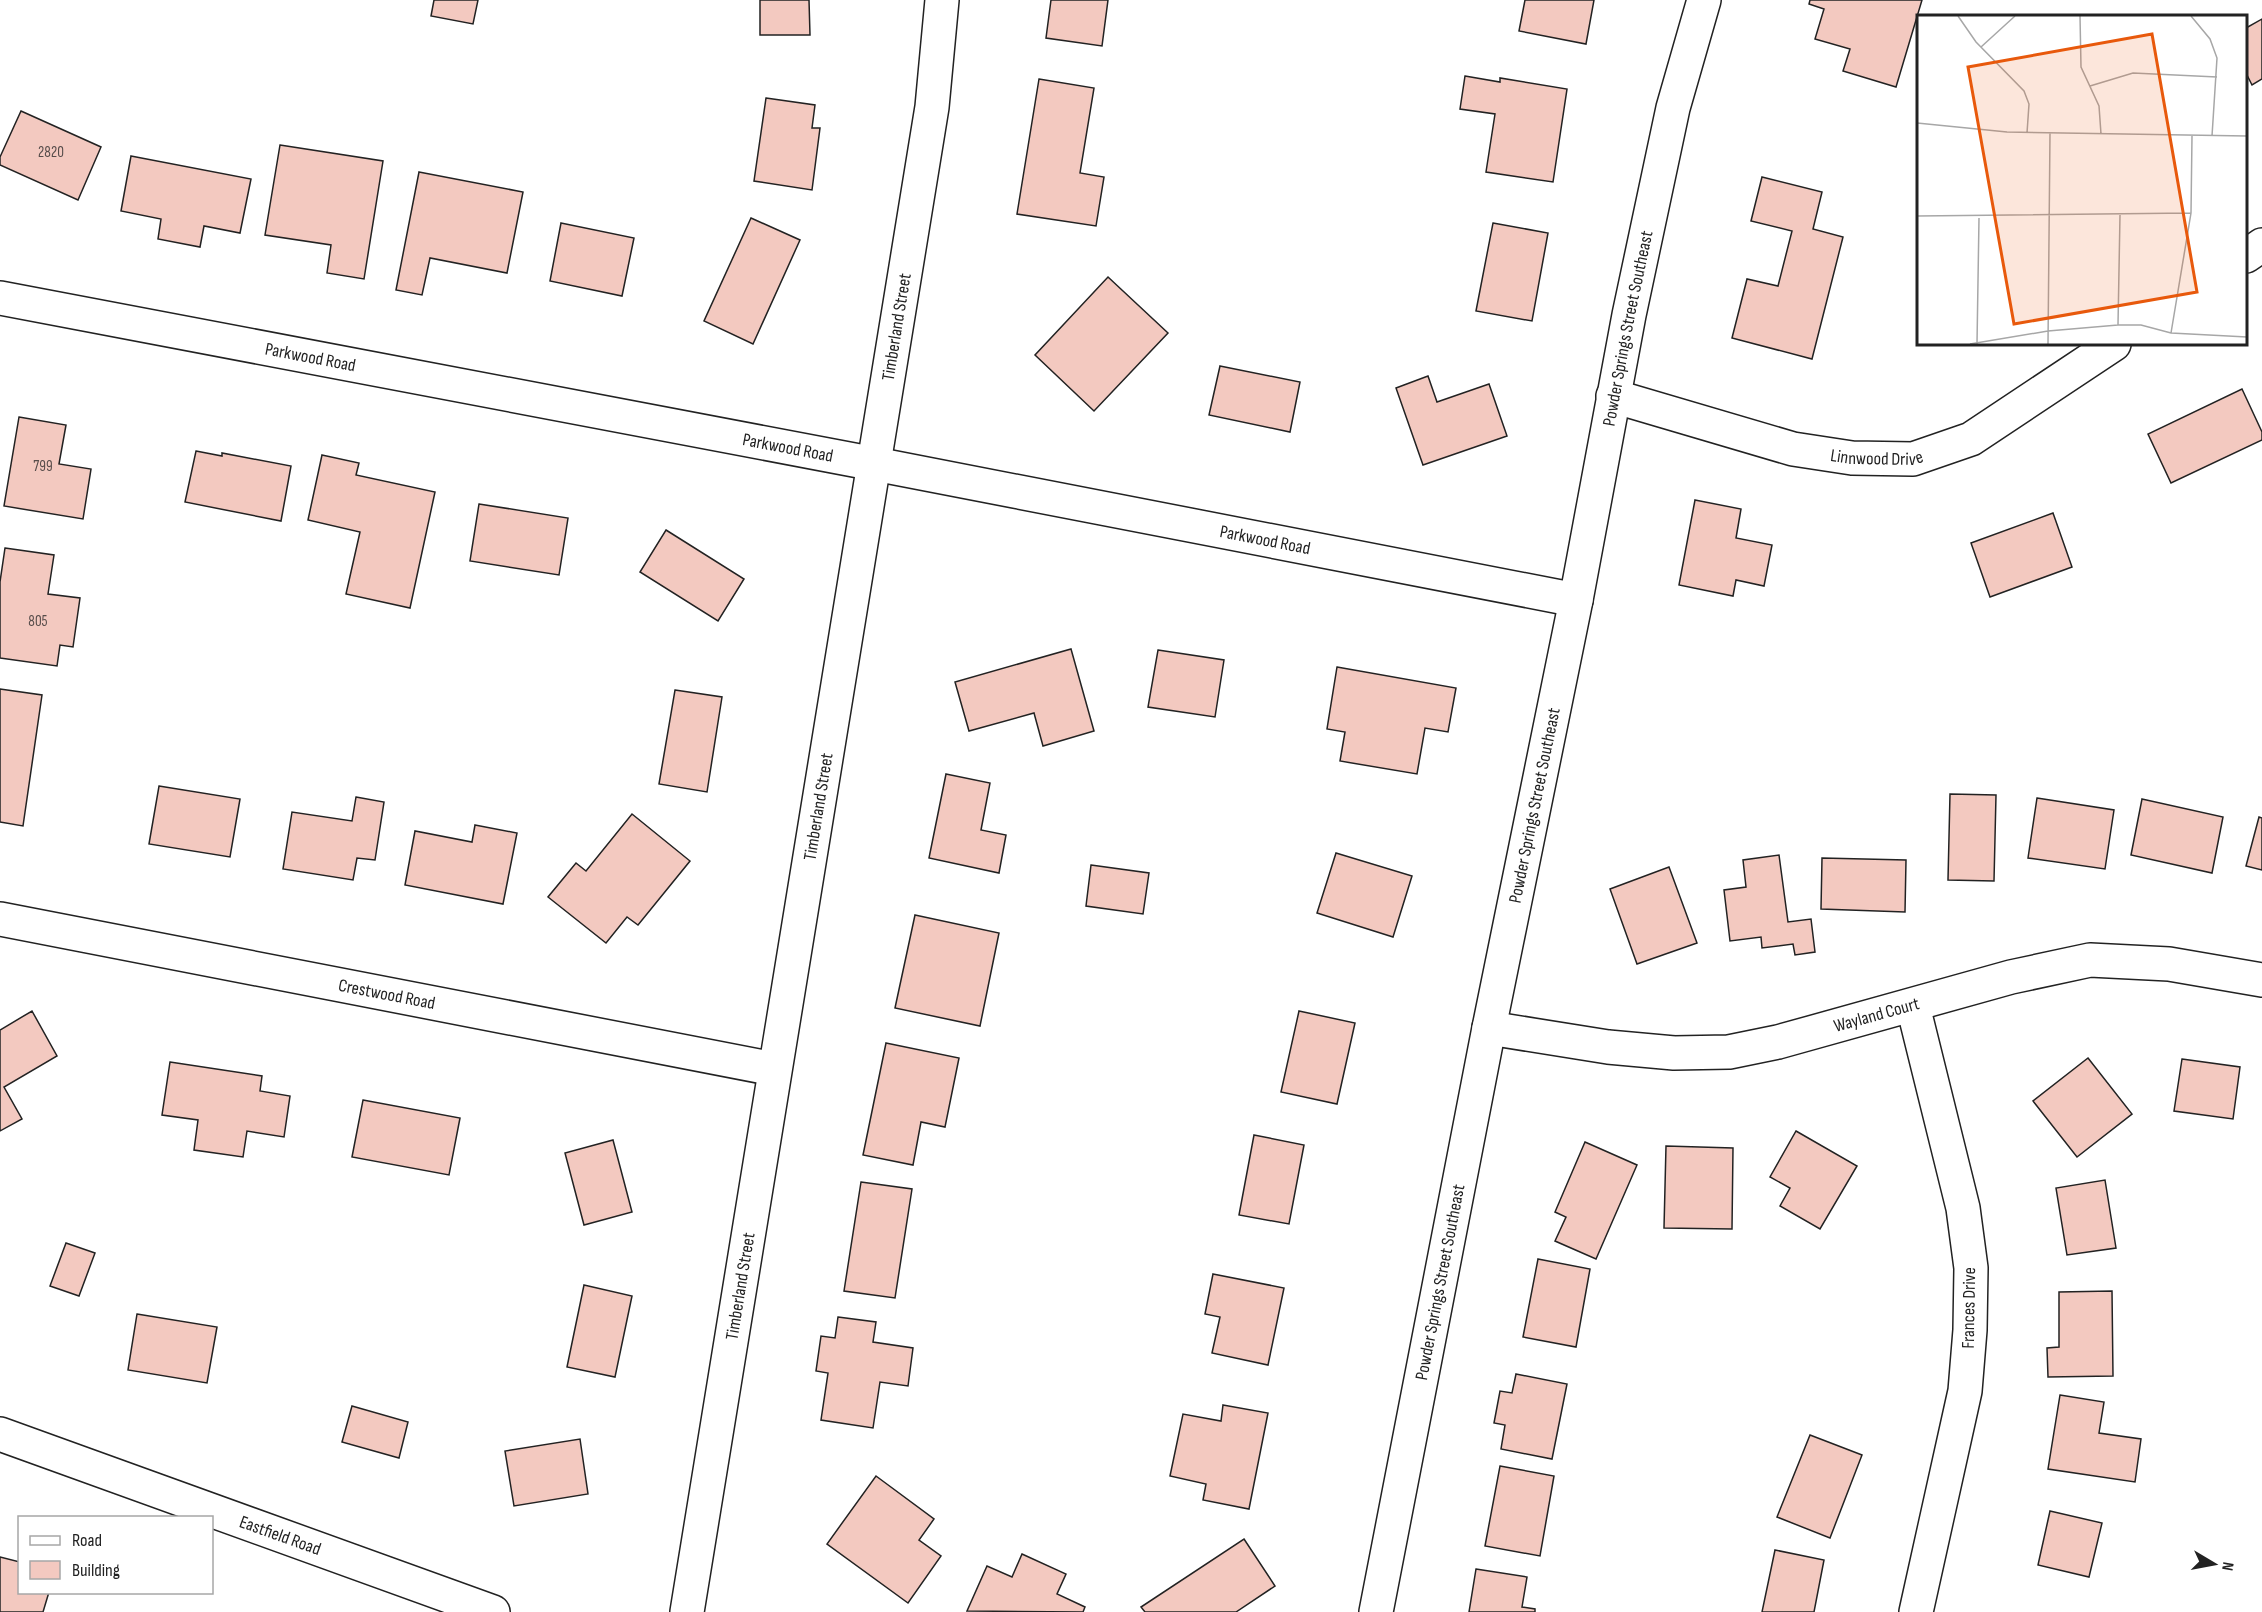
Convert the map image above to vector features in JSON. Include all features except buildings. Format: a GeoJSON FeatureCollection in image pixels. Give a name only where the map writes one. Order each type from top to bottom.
{"type":"FeatureCollection","features":[{"type":"Feature","properties":{"kind":"street","name":"Timberland Street"},"geometry":{"type":"LineString","coordinates":[[687,1612],[932,107],[942,0]]}},
{"type":"Feature","properties":{"kind":"street","name":"Powder Springs Street Southeast"},"geometry":{"type":"LineString","coordinates":[[1376,1612],[1489,1028],[1576,600],[1613,396],[1673,108],[1704,0]]}},
{"type":"Feature","properties":{"kind":"street"},"geometry":{"type":"LineString","coordinates":[[2247,255],[2262,245]]}},
{"type":"Feature","properties":{"kind":"street","name":"Parkwood Road"},"geometry":{"type":"LineString","coordinates":[[0,298],[1576,600]]}},
{"type":"Feature","properties":{"kind":"street","name":"Linnwood Drive"},"geometry":{"type":"LineString","coordinates":[[1613,396],[1793,448],[1852,458],[1913,459],[1971,439],[2112,345]]}},
{"type":"Feature","properties":{"kind":"street","name":"Crestwood Road"},"geometry":{"type":"LineString","coordinates":[[0,919],[774,1069]]}},
{"type":"Feature","properties":{"kind":"street","name":"Wayland Court"},"geometry":{"type":"LineString","coordinates":[[1489,1028],[1608,1047],[1674,1053],[1729,1052],[1778,1042],[2011,977],[2090,960],[2169,964],[2262,980]]}},
{"type":"Feature","properties":{"kind":"street","name":"Frances Drive"},"geometry":{"type":"LineString","coordinates":[[1913,1006],[1963,1208],[1971,1268],[1970,1330],[1965,1391],[1916,1612]]}},
{"type":"Feature","properties":{"kind":"street","name":"Eastfield Road"},"geometry":{"type":"LineString","coordinates":[[0,1434],[493,1612]]}}]}
